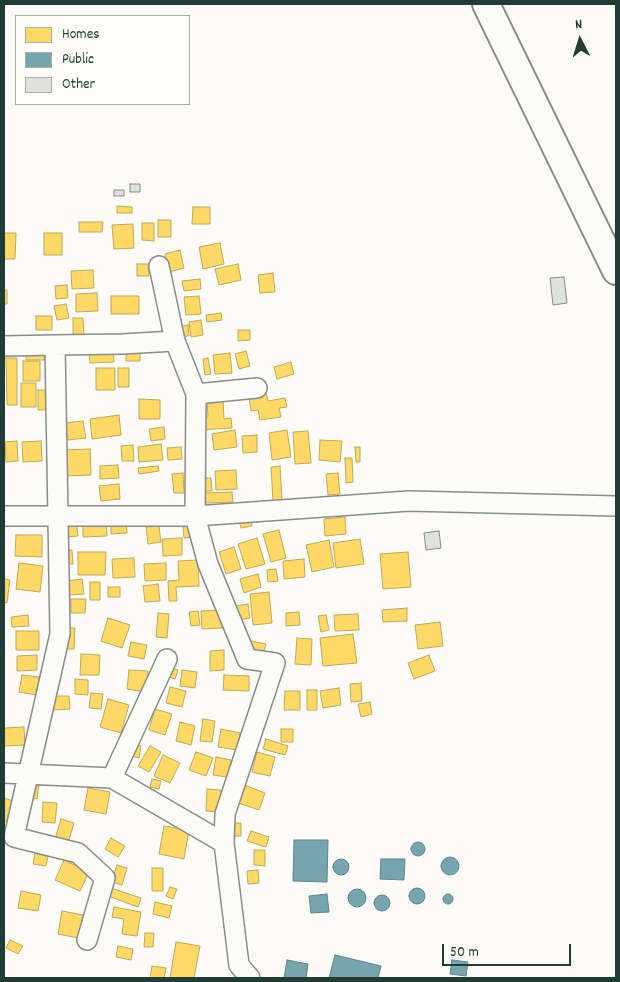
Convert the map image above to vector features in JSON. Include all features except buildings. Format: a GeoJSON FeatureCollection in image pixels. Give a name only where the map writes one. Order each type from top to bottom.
{"type":"FeatureCollection","features":[{"type":"Feature","properties":{"kind":"street"},"geometry":{"type":"LineString","coordinates":[[486,4],[616,271]]}},
{"type":"Feature","properties":{"kind":"street"},"geometry":{"type":"LineString","coordinates":[[159,266],[175,341],[196,394],[194,516],[208,564],[247,659],[275,663],[225,814],[224,843],[239,965],[250,978]]}},
{"type":"Feature","properties":{"kind":"street"},"geometry":{"type":"LineString","coordinates":[[4,346],[175,341]]}},
{"type":"Feature","properties":{"kind":"street"},"geometry":{"type":"LineString","coordinates":[[55,345],[60,634],[30,774],[14,837],[78,852],[105,878],[87,940]]}},
{"type":"Feature","properties":{"kind":"street"},"geometry":{"type":"LineString","coordinates":[[196,394],[257,388]]}},
{"type":"Feature","properties":{"kind":"street"},"geometry":{"type":"LineString","coordinates":[[4,516],[194,516],[410,501],[616,506]]}},
{"type":"Feature","properties":{"kind":"street"},"geometry":{"type":"LineString","coordinates":[[112,778],[167,660]]}},
{"type":"Feature","properties":{"kind":"street"},"geometry":{"type":"LineString","coordinates":[[4,773],[112,778],[224,843]]}}]}
